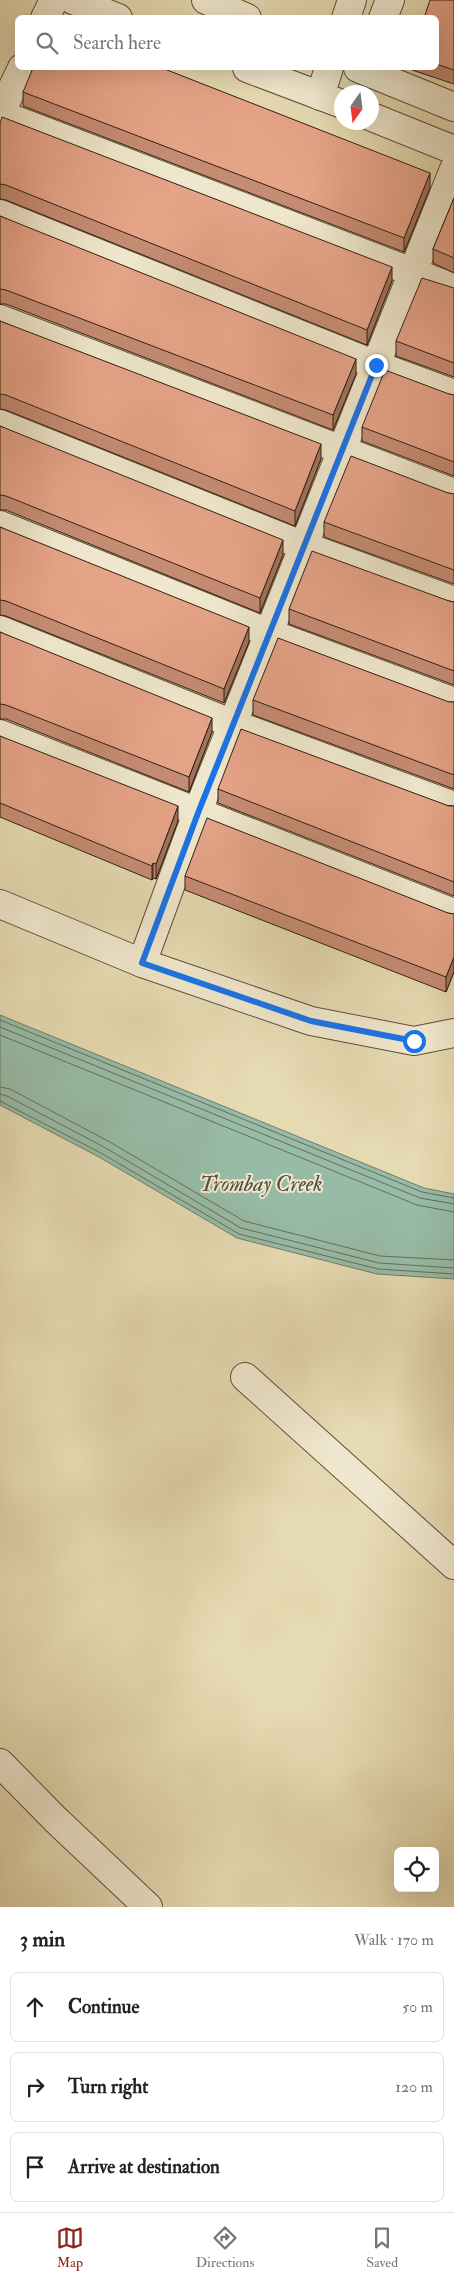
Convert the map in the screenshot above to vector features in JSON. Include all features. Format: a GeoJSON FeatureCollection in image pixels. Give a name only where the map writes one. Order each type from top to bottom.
{"type":"FeatureCollection","features":[{"type":"Feature","properties":{"kind":"street"},"geometry":{"type":"LineString","coordinates":[[46,15],[54,0]]}},
{"type":"Feature","properties":{"kind":"street"},"geometry":{"type":"LineString","coordinates":[[73,0],[110,15]]}},
{"type":"Feature","properties":{"kind":"street"},"geometry":{"type":"LineString","coordinates":[[206,0],[240,15]]}},
{"type":"Feature","properties":{"kind":"street"},"geometry":{"type":"LineString","coordinates":[[347,15],[352,0]]}},
{"type":"Feature","properties":{"kind":"street"},"geometry":{"type":"LineString","coordinates":[[385,15],[390,0]]}},
{"type":"Feature","properties":{"kind":"street"},"geometry":{"type":"LineString","coordinates":[[21,70],[0,114],[454,288]]}},
{"type":"Feature","properties":{"kind":"street"},"geometry":{"type":"LineString","coordinates":[[252,70],[331,100],[329,70]]}},
{"type":"Feature","properties":{"kind":"street"},"geometry":{"type":"LineString","coordinates":[[360,74],[454,107]]}},
{"type":"Feature","properties":{"kind":"street"},"geometry":{"type":"LineString","coordinates":[[379,120],[454,150]]}},
{"type":"Feature","properties":{"kind":"street"},"geometry":{"type":"LineString","coordinates":[[142,963],[198,813],[454,169]]}},
{"type":"Feature","properties":{"kind":"street"},"geometry":{"type":"LineString","coordinates":[[0,214],[376,365],[454,394]]}},
{"type":"Feature","properties":{"kind":"street"},"geometry":{"type":"LineString","coordinates":[[0,320],[454,493]]}},
{"type":"Feature","properties":{"kind":"street"},"geometry":{"type":"LineString","coordinates":[[0,424],[304,546],[454,601]]}},
{"type":"Feature","properties":{"kind":"street"},"geometry":{"type":"LineString","coordinates":[[0,526],[269,633],[454,702]]}},
{"type":"Feature","properties":{"kind":"street"},"geometry":{"type":"LineString","coordinates":[[0,630],[233,724],[454,806]]}},
{"type":"Feature","properties":{"kind":"street"},"geometry":{"type":"LineString","coordinates":[[0,734],[454,913]]}},
{"type":"Feature","properties":{"kind":"street"},"geometry":{"type":"LineString","coordinates":[[0,904],[142,963],[311,1021],[414,1041],[454,1032]]}},
{"type":"Feature","properties":{"kind":"street"},"geometry":{"type":"LineString","coordinates":[[245,1377],[454,1565]]}},
{"type":"Feature","properties":{"kind":"street"},"geometry":{"type":"LineString","coordinates":[[0,1763],[55,1819],[148,1907]]}},
{"type":"Feature","properties":{"kind":"water","name":"Trombay Creek"},"geometry":{"type":"Polygon","coordinates":[[[0,1015],[424,1188],[454,1194],[454,1279],[377,1274],[237,1238],[99,1157],[0,1105],[0,1015]]]}},
{"type":"Feature","properties":{"kind":"building"},"geometry":{"type":"Polygon","coordinates":[[[430,0],[454,0],[454,70],[439,65],[439,15],[425,15],[430,0]]]}},
{"type":"Feature","properties":{"kind":"building"},"geometry":{"type":"Polygon","coordinates":[[[32,70],[167,70],[430,173],[404,238],[23,92],[32,70]]]}},
{"type":"Feature","properties":{"kind":"building"},"geometry":{"type":"Polygon","coordinates":[[[2,117],[392,267],[367,330],[0,184],[0,124],[2,117]]]}},
{"type":"Feature","properties":{"kind":"building"},"geometry":{"type":"Polygon","coordinates":[[[454,198],[454,258],[433,249],[454,198]]]}},
{"type":"Feature","properties":{"kind":"building"},"geometry":{"type":"Polygon","coordinates":[[[0,216],[356,359],[333,415],[0,289],[0,216]]]}},
{"type":"Feature","properties":{"kind":"building"},"geometry":{"type":"Polygon","coordinates":[[[422,278],[454,288],[454,363],[396,341],[422,278]]]}},
{"type":"Feature","properties":{"kind":"building"},"geometry":{"type":"Polygon","coordinates":[[[0,321],[321,444],[295,511],[0,394],[0,321]]]}},
{"type":"Feature","properties":{"kind":"building"},"geometry":{"type":"Polygon","coordinates":[[[385,370],[454,395],[454,462],[362,427],[385,370]]]}},
{"type":"Feature","properties":{"kind":"building"},"geometry":{"type":"Polygon","coordinates":[[[0,426],[283,540],[260,598],[0,495],[0,426]]]}},
{"type":"Feature","properties":{"kind":"building"},"geometry":{"type":"Polygon","coordinates":[[[351,456],[454,494],[454,570],[324,522],[351,456]]]}},
{"type":"Feature","properties":{"kind":"building"},"geometry":{"type":"Polygon","coordinates":[[[0,527],[249,627],[224,689],[0,600],[0,527]]]}},
{"type":"Feature","properties":{"kind":"building"},"geometry":{"type":"Polygon","coordinates":[[[312,551],[454,602],[454,671],[289,609],[312,551]]]}},
{"type":"Feature","properties":{"kind":"building"},"geometry":{"type":"Polygon","coordinates":[[[0,632],[212,718],[189,777],[0,704],[0,632]]]}},
{"type":"Feature","properties":{"kind":"building"},"geometry":{"type":"Polygon","coordinates":[[[278,638],[449,702],[454,702],[454,775],[253,700],[278,638]]]}},
{"type":"Feature","properties":{"kind":"building"},"geometry":{"type":"Polygon","coordinates":[[[241,729],[449,806],[454,806],[454,882],[218,789],[241,729]]]}},
{"type":"Feature","properties":{"kind":"building"},"geometry":{"type":"Polygon","coordinates":[[[0,736],[178,806],[156,864],[153,863],[152,866],[0,803],[0,736]]]}},
{"type":"Feature","properties":{"kind":"building"},"geometry":{"type":"Polygon","coordinates":[[[207,818],[454,914],[454,957],[446,977],[185,876],[207,818]]]}},
{"type":"Feature","properties":{"kind":"route"},"geometry":{"type":"LineString","coordinates":[[376,365],[198,813],[142,963],[311,1021],[414,1041]]}}]}
